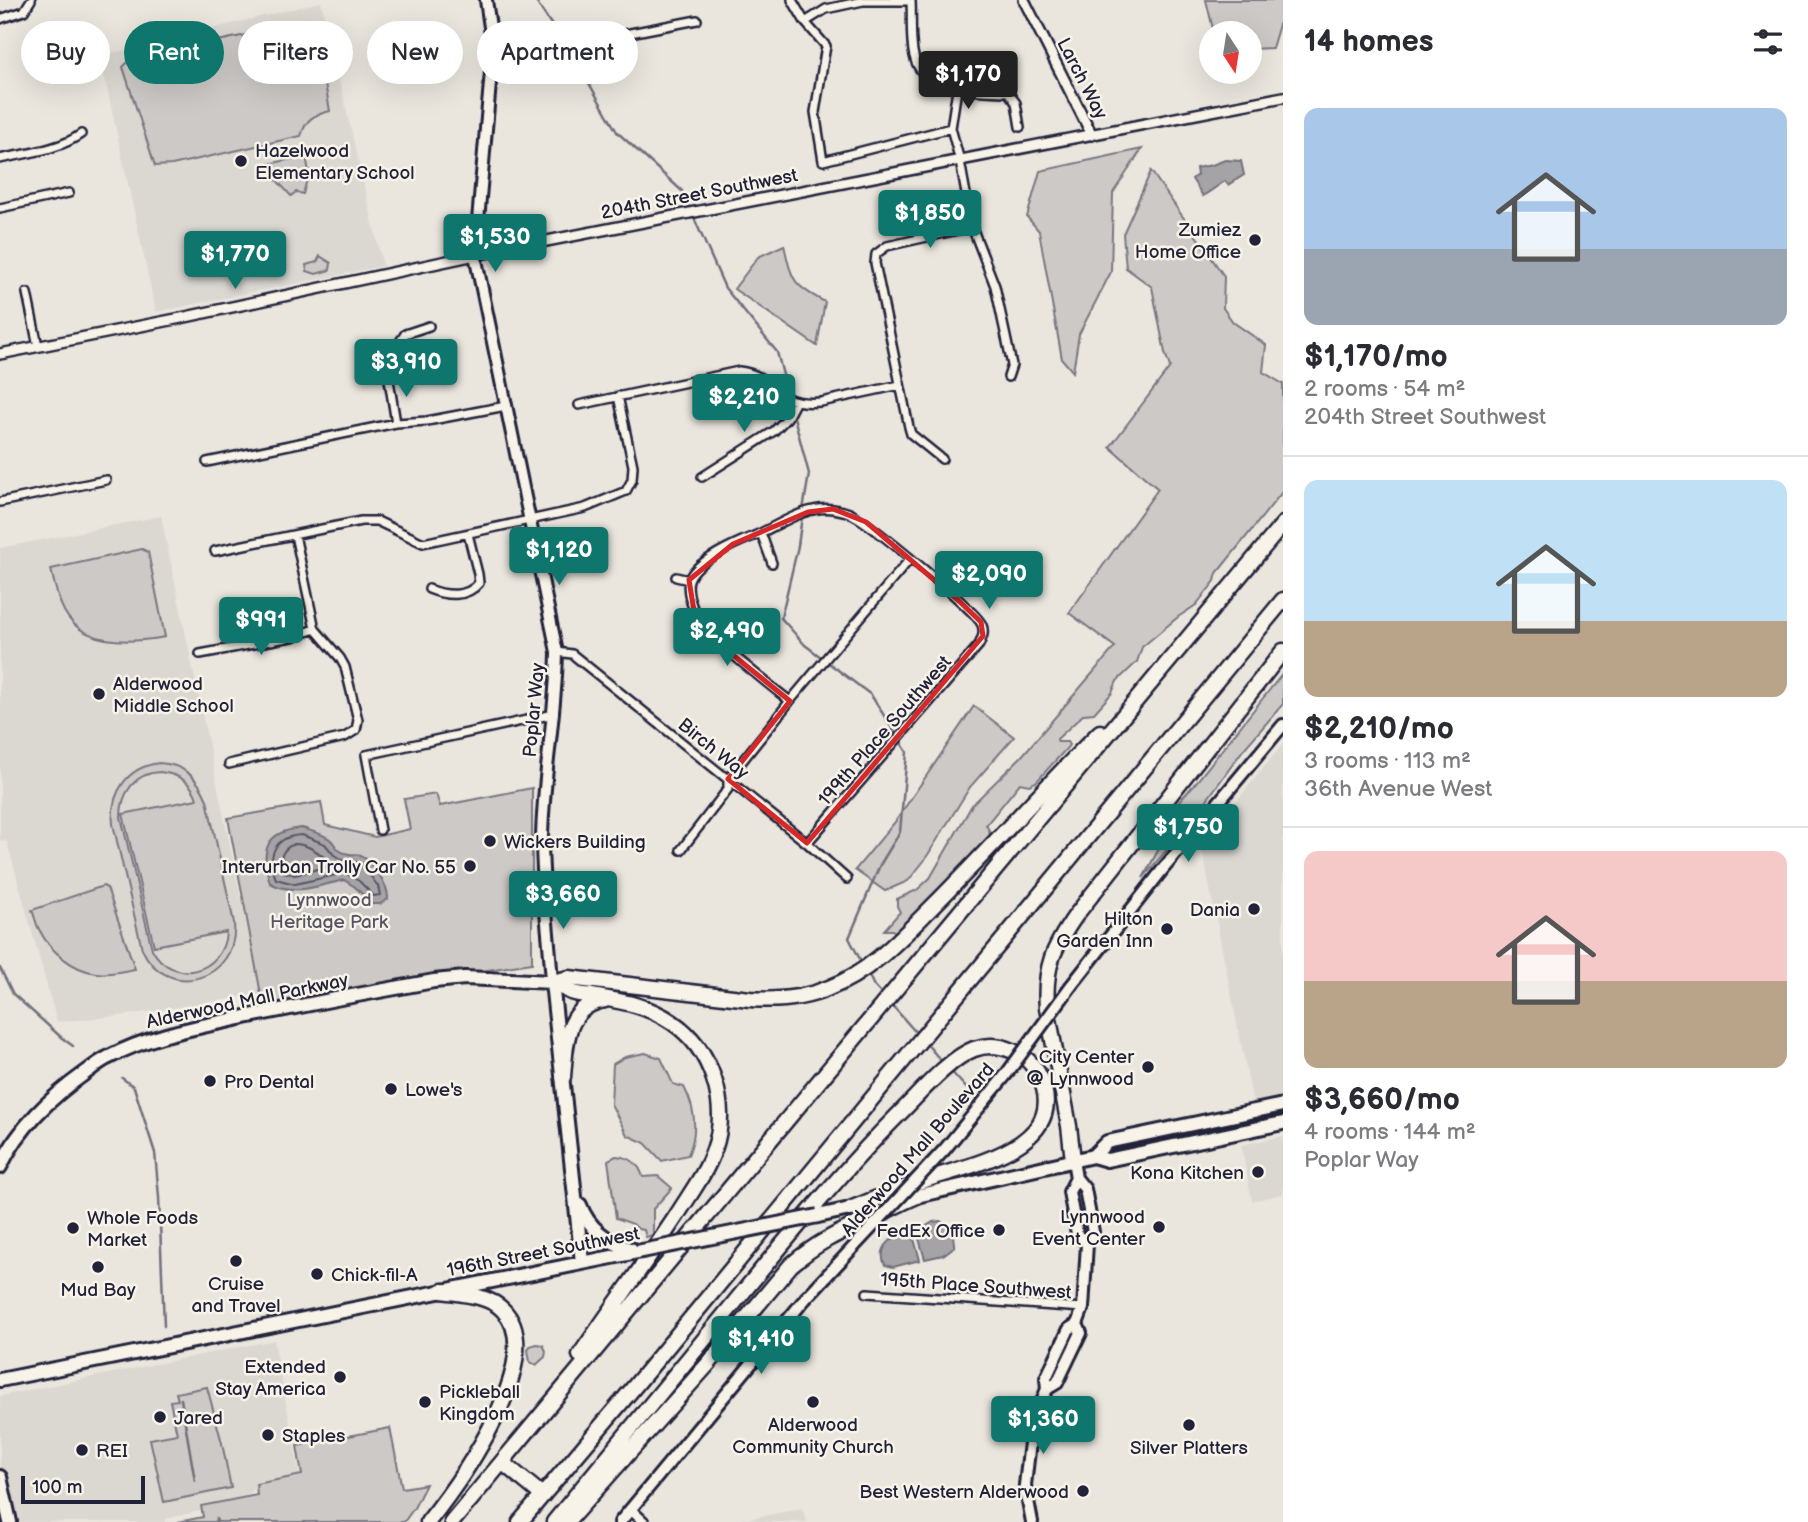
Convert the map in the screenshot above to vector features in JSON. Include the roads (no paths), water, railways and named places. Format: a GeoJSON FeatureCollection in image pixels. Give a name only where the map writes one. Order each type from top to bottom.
{"type":"FeatureCollection","features":[{"type":"Feature","properties":{"kind":"highway"},"geometry":{"type":"LineString","coordinates":[[452,1522],[1283,524]]}},
{"type":"Feature","properties":{"kind":"highway"},"geometry":{"type":"LineString","coordinates":[[552,982],[569,978],[772,1000],[808,995],[853,977],[894,945],[973,867],[1078,754],[1162,671],[1283,537]]}},
{"type":"Feature","properties":{"kind":"highway"},"geometry":{"type":"LineString","coordinates":[[520,1522],[1283,600]]}},
{"type":"Feature","properties":{"kind":"highway"},"geometry":{"type":"LineString","coordinates":[[1073,1160],[1047,1008],[1047,974],[1052,955],[1076,915],[1283,651]]}},
{"type":"Feature","properties":{"kind":"highway"},"geometry":{"type":"LineString","coordinates":[[532,1425],[643,1267],[705,1170],[714,1150],[720,1114],[714,1079],[700,1050],[681,1030],[658,1014],[638,1005],[573,992],[552,982]]}},
{"type":"Feature","properties":{"kind":"highway"},"geometry":{"type":"LineString","coordinates":[[562,1077],[573,1020],[580,1009],[588,1004],[609,999]]}},
{"type":"Feature","properties":{"kind":"highway"},"geometry":{"type":"LineString","coordinates":[[554,1522],[826,1191],[932,1081],[964,1054],[983,1047],[1002,1047],[1014,1051],[1034,1067],[1044,1087],[1045,1107],[1038,1127],[1028,1139],[992,1158],[918,1182],[850,1209]]}},
{"type":"Feature","properties":{"kind":"highway"},"geometry":{"type":"LineString","coordinates":[[568,1522],[709,1363],[791,1265],[844,1229],[917,1196]]}},
{"type":"Feature","properties":{"kind":"highway"},"geometry":{"type":"LineString","coordinates":[[428,1522],[469,1465],[500,1411],[510,1384],[515,1347],[509,1318],[494,1303],[442,1291]]}},
{"type":"Feature","properties":{"kind":"highway"},"geometry":{"type":"LineString","coordinates":[[502,1462],[542,1495]]}},
{"type":"Feature","properties":{"kind":"main road","name":"Poplar Way"},"geometry":{"type":"LineString","coordinates":[[486,0],[489,21]]}},
{"type":"Feature","properties":{"kind":"main road","name":"Poplar Way"},"geometry":{"type":"LineString","coordinates":[[490,84],[475,255],[557,652],[542,838],[544,892],[582,1262]]}},
{"type":"Feature","properties":{"kind":"main road","name":"Alderwood Mall Boulevard"},"geometry":{"type":"LineString","coordinates":[[620,1522],[805,1299],[945,1149],[1005,1076],[1071,986],[1163,869],[1283,725]]}},
{"type":"Feature","properties":{"kind":"main road","name":"Alderwood Mall Parkway"},"geometry":{"type":"LineString","coordinates":[[0,1167],[25,1126],[42,1108],[106,1058],[138,1044],[168,1034],[223,1022],[434,981],[465,978],[552,982]]}},
{"type":"Feature","properties":{"kind":"main road","name":"196th Street Southwest"},"geometry":{"type":"LineString","coordinates":[[1093,1156],[1107,1142],[1283,1105]]}},
{"type":"Feature","properties":{"kind":"main road","name":"196th Street Southwest"},"geometry":{"type":"LineString","coordinates":[[0,1380],[917,1196],[1073,1160],[1093,1156],[1107,1160],[1283,1123]]}},
{"type":"Feature","properties":{"kind":"main road"},"geometry":{"type":"LineString","coordinates":[[1032,1522],[1025,1485],[1031,1434],[1047,1389],[1057,1383],[1081,1333],[1077,1324],[1083,1308],[1087,1244],[1093,1232],[1085,1189],[1076,1178],[1073,1160]]}},
{"type":"Feature","properties":{"kind":"main road"},"geometry":{"type":"LineString","coordinates":[[576,1192],[590,1225],[605,1238],[637,1252]]}},
{"type":"Feature","properties":{"kind":"main road"},"geometry":{"type":"LineString","coordinates":[[0,1477],[10,1522]]}},
{"type":"Feature","properties":{"kind":"street"},"geometry":{"type":"LineString","coordinates":[[0,19],[24,11],[31,0]]}},
{"type":"Feature","properties":{"kind":"street"},"geometry":{"type":"LineString","coordinates":[[792,0],[805,22],[826,46],[814,112],[823,161],[951,128]]}},
{"type":"Feature","properties":{"kind":"street","name":"Larch Way"},"geometry":{"type":"LineString","coordinates":[[1024,0],[1092,135]]}},
{"type":"Feature","properties":{"kind":"street"},"geometry":{"type":"LineString","coordinates":[[805,22],[826,9],[863,1],[911,1],[913,55],[919,69],[936,82],[957,89],[1008,92],[1016,103],[1020,127]]}},
{"type":"Feature","properties":{"kind":"street"},"geometry":{"type":"LineString","coordinates":[[638,32],[698,20]]}},
{"type":"Feature","properties":{"kind":"street"},"geometry":{"type":"LineString","coordinates":[[957,89],[951,128],[972,227],[995,286],[1012,365],[1008,377]]}},
{"type":"Feature","properties":{"kind":"street","name":"204th Street Southwest"},"geometry":{"type":"LineString","coordinates":[[0,354],[475,255],[1283,97]]}},
{"type":"Feature","properties":{"kind":"street"},"geometry":{"type":"LineString","coordinates":[[0,159],[73,140],[82,134]]}},
{"type":"Feature","properties":{"kind":"street"},"geometry":{"type":"LineString","coordinates":[[0,207],[69,192]]}},
{"type":"Feature","properties":{"kind":"street"},"geometry":{"type":"LineString","coordinates":[[478,220],[488,240],[506,249]]}},
{"type":"Feature","properties":{"kind":"street"},"geometry":{"type":"LineString","coordinates":[[942,459],[911,434],[876,271],[876,254],[895,244],[972,227]]}},
{"type":"Feature","properties":{"kind":"street"},"geometry":{"type":"LineString","coordinates":[[27,293],[38,346]]}},
{"type":"Feature","properties":{"kind":"street"},"geometry":{"type":"LineString","coordinates":[[396,423],[388,380],[397,346],[405,334],[429,326]]}},
{"type":"Feature","properties":{"kind":"street"},"geometry":{"type":"LineString","coordinates":[[579,405],[738,371],[761,376],[786,397],[796,401],[821,402],[900,385]]}},
{"type":"Feature","properties":{"kind":"street"},"geometry":{"type":"LineString","coordinates":[[215,551],[361,521],[377,521],[424,543],[585,508],[626,491],[632,480],[633,466],[618,396]]}},
{"type":"Feature","properties":{"kind":"street"},"geometry":{"type":"LineString","coordinates":[[702,477],[774,431],[787,418],[796,401]]}},
{"type":"Feature","properties":{"kind":"street"},"geometry":{"type":"LineString","coordinates":[[207,462],[396,423],[428,421],[506,407]]}},
{"type":"Feature","properties":{"kind":"street"},"geometry":{"type":"LineString","coordinates":[[0,502],[106,480]]}},
{"type":"Feature","properties":{"kind":"street"},"geometry":{"type":"LineString","coordinates":[[681,850],[728,789],[727,779],[910,559],[851,513],[833,509],[808,512],[733,544],[708,559],[689,580],[694,611],[708,635],[790,701]]}},
{"type":"Feature","properties":{"kind":"street"},"geometry":{"type":"LineString","coordinates":[[761,533],[772,563]]}},
{"type":"Feature","properties":{"kind":"street"},"geometry":{"type":"LineString","coordinates":[[429,589],[448,595],[473,591],[479,583],[468,534]]}},
{"type":"Feature","properties":{"kind":"street"},"geometry":{"type":"LineString","coordinates":[[229,764],[345,737],[356,730],[358,720],[345,667],[314,629],[295,535]]}},
{"type":"Feature","properties":{"kind":"street","name":"199th Place Southwest"},"geometry":{"type":"LineString","coordinates":[[807,843],[979,645],[983,636],[981,622],[910,559]]}},
{"type":"Feature","properties":{"kind":"street"},"geometry":{"type":"LineString","coordinates":[[676,576],[689,580]]}},
{"type":"Feature","properties":{"kind":"street"},"geometry":{"type":"LineString","coordinates":[[200,654],[292,637],[314,629]]}},
{"type":"Feature","properties":{"kind":"street","name":"Birch Way"},"geometry":{"type":"LineString","coordinates":[[557,652],[572,654],[807,843],[847,879]]}},
{"type":"Feature","properties":{"kind":"street"},"geometry":{"type":"LineString","coordinates":[[380,830],[366,755],[554,714]]}},
{"type":"Feature","properties":{"kind":"street","name":"195th Place Southwest"},"geometry":{"type":"LineString","coordinates":[[867,1293],[1083,1308]]}},
{"type":"Feature","properties":{"kind":"street"},"geometry":{"type":"LineString","coordinates":[[631,1509],[644,1522]]}},
{"type":"Feature","properties":{"kind":"water"},"geometry":{"type":"Polygon","coordinates":[[[1225,160],[1241,161],[1244,175],[1228,185],[1225,181],[1203,196],[1192,179],[1197,175],[1196,168],[1225,160]]]}},
{"type":"Feature","properties":{"kind":"water"},"geometry":{"type":"Polygon","coordinates":[[[302,828],[330,839],[342,852],[364,858],[383,881],[388,899],[380,904],[372,904],[344,880],[297,889],[270,883],[266,861],[268,845],[280,833],[302,828]]]}},
{"type":"Feature","properties":{"kind":"water"},"geometry":{"type":"Polygon","coordinates":[[[940,1221],[951,1232],[954,1247],[943,1255],[925,1259],[917,1232],[933,1222],[940,1221]]]}},
{"type":"Feature","properties":{"kind":"water"},"geometry":{"type":"Polygon","coordinates":[[[912,1232],[920,1260],[893,1267],[885,1265],[883,1252],[889,1242],[899,1235],[912,1232]]]}},
{"type":"Feature","properties":{"kind":"waterway"},"geometry":{"type":"LineString","coordinates":[[535,0],[582,71],[617,132],[682,191],[725,288],[777,352],[809,474],[803,510]]}},
{"type":"Feature","properties":{"kind":"waterway"},"geometry":{"type":"LineString","coordinates":[[802,516],[798,546],[781,618],[805,645],[871,695],[907,752],[900,832],[880,865],[849,938],[863,965]]}},
{"type":"Feature","properties":{"kind":"waterway"},"geometry":{"type":"LineString","coordinates":[[0,968],[13,994],[73,1046]]}},
{"type":"Feature","properties":{"kind":"waterway"},"geometry":{"type":"LineString","coordinates":[[868,974],[884,997]]}},
{"type":"Feature","properties":{"kind":"waterway"},"geometry":{"type":"LineString","coordinates":[[891,1004],[919,1036]]}},
{"type":"Feature","properties":{"kind":"waterway"},"geometry":{"type":"LineString","coordinates":[[926,1043],[942,1062]]}},
{"type":"Feature","properties":{"kind":"waterway"},"geometry":{"type":"LineString","coordinates":[[949,1069],[968,1090]]}},
{"type":"Feature","properties":{"kind":"waterway"},"geometry":{"type":"LineString","coordinates":[[122,1078],[134,1087],[155,1153],[164,1326]]}},
{"type":"Feature","properties":{"kind":"waterway"},"geometry":{"type":"LineString","coordinates":[[181,1399],[195,1481]]}},
{"type":"Feature","properties":{"kind":"place","name":"Hazelwood Elementary School"},"geometry":{"type":"Point","coordinates":[241,161]}},
{"type":"Feature","properties":{"kind":"place","name":"Zumiez Home Office"},"geometry":{"type":"Point","coordinates":[1255,240]}},
{"type":"Feature","properties":{"kind":"place","name":"Alderwood Middle School"},"geometry":{"type":"Point","coordinates":[99,694]}},
{"type":"Feature","properties":{"kind":"place","name":"Wickers Building"},"geometry":{"type":"Point","coordinates":[490,841]}},
{"type":"Feature","properties":{"kind":"place","name":"Interurban Trolly Car No. 55"},"geometry":{"type":"Point","coordinates":[470,866]}},
{"type":"Feature","properties":{"kind":"place","name":"Dania"},"geometry":{"type":"Point","coordinates":[1254,909]}},
{"type":"Feature","properties":{"kind":"place","name":"Hilton Garden Inn"},"geometry":{"type":"Point","coordinates":[1167,929]}},
{"type":"Feature","properties":{"kind":"place","name":"City Center @ Lynnwood"},"geometry":{"type":"Point","coordinates":[1148,1067]}},
{"type":"Feature","properties":{"kind":"place","name":"Pro Dental"},"geometry":{"type":"Point","coordinates":[210,1081]}},
{"type":"Feature","properties":{"kind":"place","name":"Lowe's"},"geometry":{"type":"Point","coordinates":[391,1089]}},
{"type":"Feature","properties":{"kind":"place","name":"Kona Kitchen"},"geometry":{"type":"Point","coordinates":[1258,1172]}},
{"type":"Feature","properties":{"kind":"place","name":"Lynnwood Event Center"},"geometry":{"type":"Point","coordinates":[1159,1227]}},
{"type":"Feature","properties":{"kind":"place","name":"Whole Foods Market"},"geometry":{"type":"Point","coordinates":[73,1228]}},
{"type":"Feature","properties":{"kind":"place","name":"FedEx Office"},"geometry":{"type":"Point","coordinates":[999,1230]}},
{"type":"Feature","properties":{"kind":"place","name":"Cruise and Travel"},"geometry":{"type":"Point","coordinates":[236,1261]}},
{"type":"Feature","properties":{"kind":"place","name":"Mud Bay"},"geometry":{"type":"Point","coordinates":[98,1267]}},
{"type":"Feature","properties":{"kind":"place","name":"Chick-fil-A"},"geometry":{"type":"Point","coordinates":[317,1274]}},
{"type":"Feature","properties":{"kind":"place","name":"Extended Stay America"},"geometry":{"type":"Point","coordinates":[340,1377]}},
{"type":"Feature","properties":{"kind":"place","name":"Pickleball Kingdom"},"geometry":{"type":"Point","coordinates":[425,1402]}},
{"type":"Feature","properties":{"kind":"place","name":"Alderwood Community Church"},"geometry":{"type":"Point","coordinates":[813,1402]}},
{"type":"Feature","properties":{"kind":"place","name":"Jared"},"geometry":{"type":"Point","coordinates":[160,1417]}},
{"type":"Feature","properties":{"kind":"place","name":"Silver Platters"},"geometry":{"type":"Point","coordinates":[1189,1425]}},
{"type":"Feature","properties":{"kind":"place","name":"Staples"},"geometry":{"type":"Point","coordinates":[268,1435]}},
{"type":"Feature","properties":{"kind":"place","name":"REI"},"geometry":{"type":"Point","coordinates":[82,1450]}},
{"type":"Feature","properties":{"kind":"place","name":"Best Western Alderwood"},"geometry":{"type":"Point","coordinates":[1083,1491]}},
{"type":"Feature","properties":{"kind":"park label","name":"Lynnwood Heritage Park"},"geometry":{"type":"Point","coordinates":[329,910]}}]}
